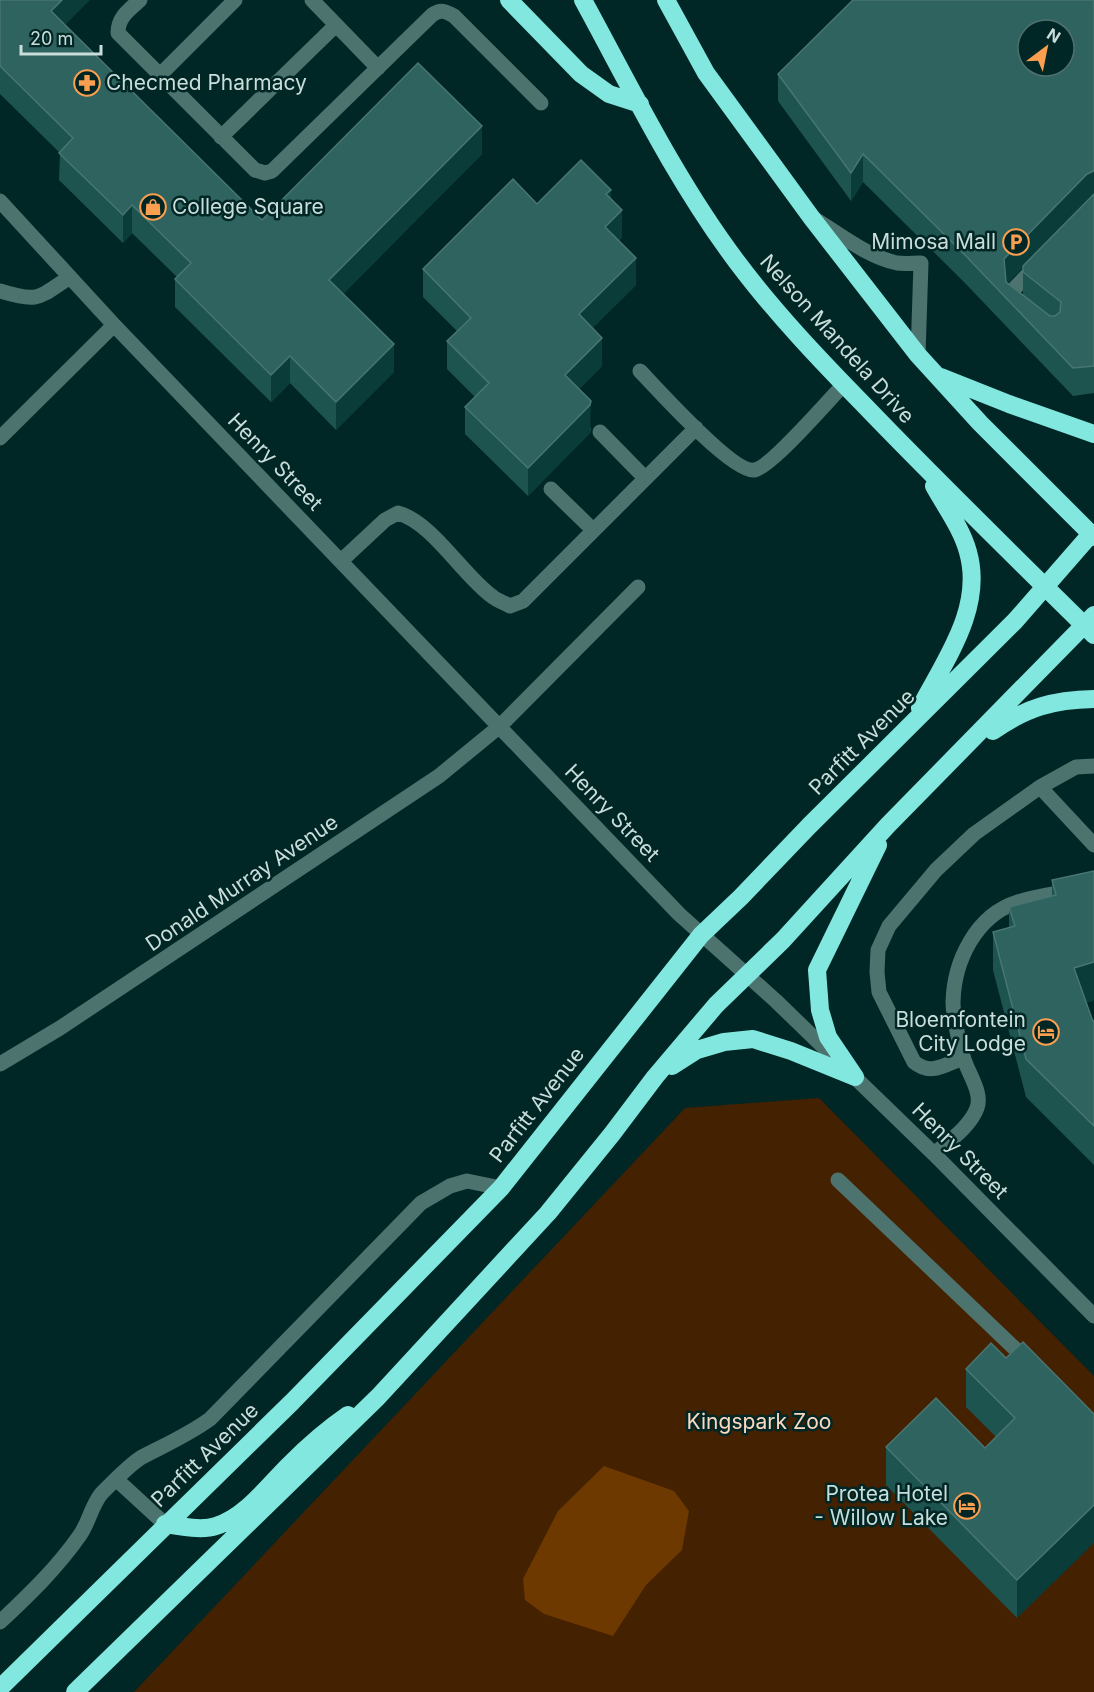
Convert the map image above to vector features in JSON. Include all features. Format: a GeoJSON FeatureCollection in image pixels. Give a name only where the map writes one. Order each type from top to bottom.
{"type":"FeatureCollection","features":[{"type":"Feature","properties":{"kind":"highway"},"geometry":{"type":"LineString","coordinates":[[508,0],[581,74],[609,94],[640,104]]}},
{"type":"Feature","properties":{"kind":"highway","name":"Nelson Mandela Drive"},"geometry":{"type":"LineString","coordinates":[[583,0],[684,183],[737,261],[800,338],[924,467],[1045,588],[1091,625]]}},
{"type":"Feature","properties":{"kind":"highway"},"geometry":{"type":"LineString","coordinates":[[666,0],[706,74],[811,217],[918,355],[980,423],[1093,534]]}},
{"type":"Feature","properties":{"kind":"highway"},"geometry":{"type":"LineString","coordinates":[[936,375],[1019,408],[1094,434]]}},
{"type":"Feature","properties":{"kind":"highway"},"geometry":{"type":"LineString","coordinates":[[912,722],[965,621],[972,597],[968,551],[924,467]]}},
{"type":"Feature","properties":{"kind":"highway","name":"Parfitt Avenue"},"geometry":{"type":"LineString","coordinates":[[0,1688],[292,1402],[501,1188],[701,935],[1015,621],[1093,534]]}},
{"type":"Feature","properties":{"kind":"highway"},"geometry":{"type":"LineString","coordinates":[[75,1692],[378,1398],[548,1213],[655,1077],[716,1005],[783,940],[888,825],[1091,625]]}},
{"type":"Feature","properties":{"kind":"highway"},"geometry":{"type":"LineString","coordinates":[[960,754],[1008,720],[1035,708],[1063,700],[1094,699]]}},
{"type":"Feature","properties":{"kind":"highway"},"geometry":{"type":"LineString","coordinates":[[855,1077],[828,1037],[820,1010],[817,970],[888,825]]}},
{"type":"Feature","properties":{"kind":"highway"},"geometry":{"type":"LineString","coordinates":[[655,1077],[697,1050],[724,1042],[753,1039],[791,1051],[855,1077]]}},
{"type":"Feature","properties":{"kind":"highway"},"geometry":{"type":"LineString","coordinates":[[165,1524],[203,1528],[227,1522],[251,1503],[323,1432],[348,1414],[378,1398]]}},
{"type":"Feature","properties":{"kind":"street"},"geometry":{"type":"LineString","coordinates":[[140,0],[122,17],[118,33],[255,170],[265,173],[272,171],[438,10],[454,16],[541,103]]}},
{"type":"Feature","properties":{"kind":"street"},"geometry":{"type":"LineString","coordinates":[[159,76],[235,0]]}},
{"type":"Feature","properties":{"kind":"street"},"geometry":{"type":"LineString","coordinates":[[316,2],[378,68]]}},
{"type":"Feature","properties":{"kind":"street"},"geometry":{"type":"LineString","coordinates":[[221,136],[336,25]]}},
{"type":"Feature","properties":{"kind":"street","name":"Henry Street"},"geometry":{"type":"LineString","coordinates":[[0,201],[114,325],[701,935],[855,1077],[1094,1316]]}},
{"type":"Feature","properties":{"kind":"street"},"geometry":{"type":"LineString","coordinates":[[811,217],[888,261],[921,263],[918,355]]}},
{"type":"Feature","properties":{"kind":"street"},"geometry":{"type":"LineString","coordinates":[[1026,315],[1014,305],[1013,290],[1045,257]]}},
{"type":"Feature","properties":{"kind":"street"},"geometry":{"type":"LineString","coordinates":[[0,291],[25,299],[39,297],[70,277]]}},
{"type":"Feature","properties":{"kind":"street"},"geometry":{"type":"LineString","coordinates":[[0,438],[114,325]]}},
{"type":"Feature","properties":{"kind":"street"},"geometry":{"type":"LineString","coordinates":[[640,371],[715,447],[741,468],[754,470],[763,466],[778,453],[844,384]]}},
{"type":"Feature","properties":{"kind":"street"},"geometry":{"type":"LineString","coordinates":[[341,561],[385,520],[398,513],[407,516],[422,527],[493,598],[510,606],[523,601],[696,428]]}},
{"type":"Feature","properties":{"kind":"street"},"geometry":{"type":"LineString","coordinates":[[600,432],[645,478]]}},
{"type":"Feature","properties":{"kind":"street"},"geometry":{"type":"LineString","coordinates":[[552,489],[593,530]]}},
{"type":"Feature","properties":{"kind":"street","name":"Donald Murray Avenue"},"geometry":{"type":"LineString","coordinates":[[0,1064],[60,1028],[439,776],[500,726],[638,587]]}},
{"type":"Feature","properties":{"kind":"street"},"geometry":{"type":"LineString","coordinates":[[963,1058],[933,1070],[923,1070],[914,1062],[879,992],[878,950],[889,926],[936,870],[974,834],[1040,787],[1076,767],[1094,766]]}},
{"type":"Feature","properties":{"kind":"street"},"geometry":{"type":"LineString","coordinates":[[1040,787],[1094,845]]}},
{"type":"Feature","properties":{"kind":"street"},"geometry":{"type":"LineString","coordinates":[[934,1154],[966,1125],[978,1106],[978,1094],[963,1058],[953,1003],[958,966],[971,937],[992,915],[1017,902],[1094,887]]}},
{"type":"Feature","properties":{"kind":"street"},"geometry":{"type":"LineString","coordinates":[[838,1180],[1037,1370]]}},
{"type":"Feature","properties":{"kind":"street"},"geometry":{"type":"LineString","coordinates":[[0,1623],[51,1573],[62,1559],[83,1531],[101,1494],[140,1458],[190,1434],[210,1419],[421,1203],[450,1186],[466,1181],[501,1188]]}},
{"type":"Feature","properties":{"kind":"street"},"geometry":{"type":"LineString","coordinates":[[117,1480],[165,1524]]}},
{"type":"Feature","properties":{"kind":"green space","name":"Kingspark Zoo"},"geometry":{"type":"Polygon","coordinates":[[[819,1098],[1094,1376],[1094,1692],[134,1692],[685,1108],[819,1098]]]}},
{"type":"Feature","properties":{"kind":"shaded area"},"geometry":{"type":"Polygon","coordinates":[[[604,1466],[674,1491],[689,1511],[682,1550],[646,1585],[613,1636],[544,1614],[525,1600],[523,1579],[558,1511],[604,1466]]]}},
{"type":"Feature","properties":{"kind":"building","name":"College Square"},"geometry":{"type":"Polygon","coordinates":[[[0,0],[62,0],[51,11],[262,220],[418,63],[482,126],[329,280],[394,344],[336,402],[290,356],[271,375],[175,279],[191,263],[132,205],[123,215],[59,153],[73,138],[0,66],[0,0]]]}},
{"type":"Feature","properties":{"kind":"building","name":"Mimosa Mall"},"geometry":{"type":"Polygon","coordinates":[[[853,0],[1094,0],[1094,171],[1087,174],[1004,259],[1006,282],[1050,316],[1055,316],[1060,312],[1061,302],[1023,272],[1023,266],[1094,194],[1094,366],[1073,368],[963,253],[863,154],[851,173],[778,74],[853,0]]]}},
{"type":"Feature","properties":{"kind":"building"},"geometry":{"type":"Polygon","coordinates":[[[581,160],[611,190],[606,194],[622,210],[605,227],[636,258],[579,314],[602,338],[565,375],[591,401],[590,405],[528,468],[465,407],[489,383],[447,341],[471,318],[423,269],[513,179],[537,204],[581,160]]]}},
{"type":"Feature","properties":{"kind":"building","name":"Bloemfontein City Lodge"},"geometry":{"type":"Polygon","coordinates":[[[1094,871],[1094,962],[1074,968],[1094,1022],[1094,1126],[1026,1059],[993,932],[1015,926],[1009,907],[1056,895],[1052,880],[1094,871]]]}},
{"type":"Feature","properties":{"kind":"building","name":"Protea Hotel - Willow Lake"},"geometry":{"type":"Polygon","coordinates":[[[1023,1342],[1094,1414],[1094,1505],[1017,1580],[886,1447],[936,1398],[985,1448],[1015,1418],[966,1369],[991,1343],[1006,1358],[1023,1342]]]}},
{"type":"Feature","properties":{"kind":"place","name":"Checmed Pharmacy"},"geometry":{"type":"Point","coordinates":[87,83]}},
{"type":"Feature","properties":{"kind":"place","name":"College Square"},"geometry":{"type":"Point","coordinates":[153,207]}},
{"type":"Feature","properties":{"kind":"place","name":"Mimosa Mall"},"geometry":{"type":"Point","coordinates":[1016,242]}},
{"type":"Feature","properties":{"kind":"place","name":"Bloemfontein City Lodge"},"geometry":{"type":"Point","coordinates":[1046,1032]}},
{"type":"Feature","properties":{"kind":"place","name":"Protea Hotel - Willow Lake"},"geometry":{"type":"Point","coordinates":[967,1506]}}]}
